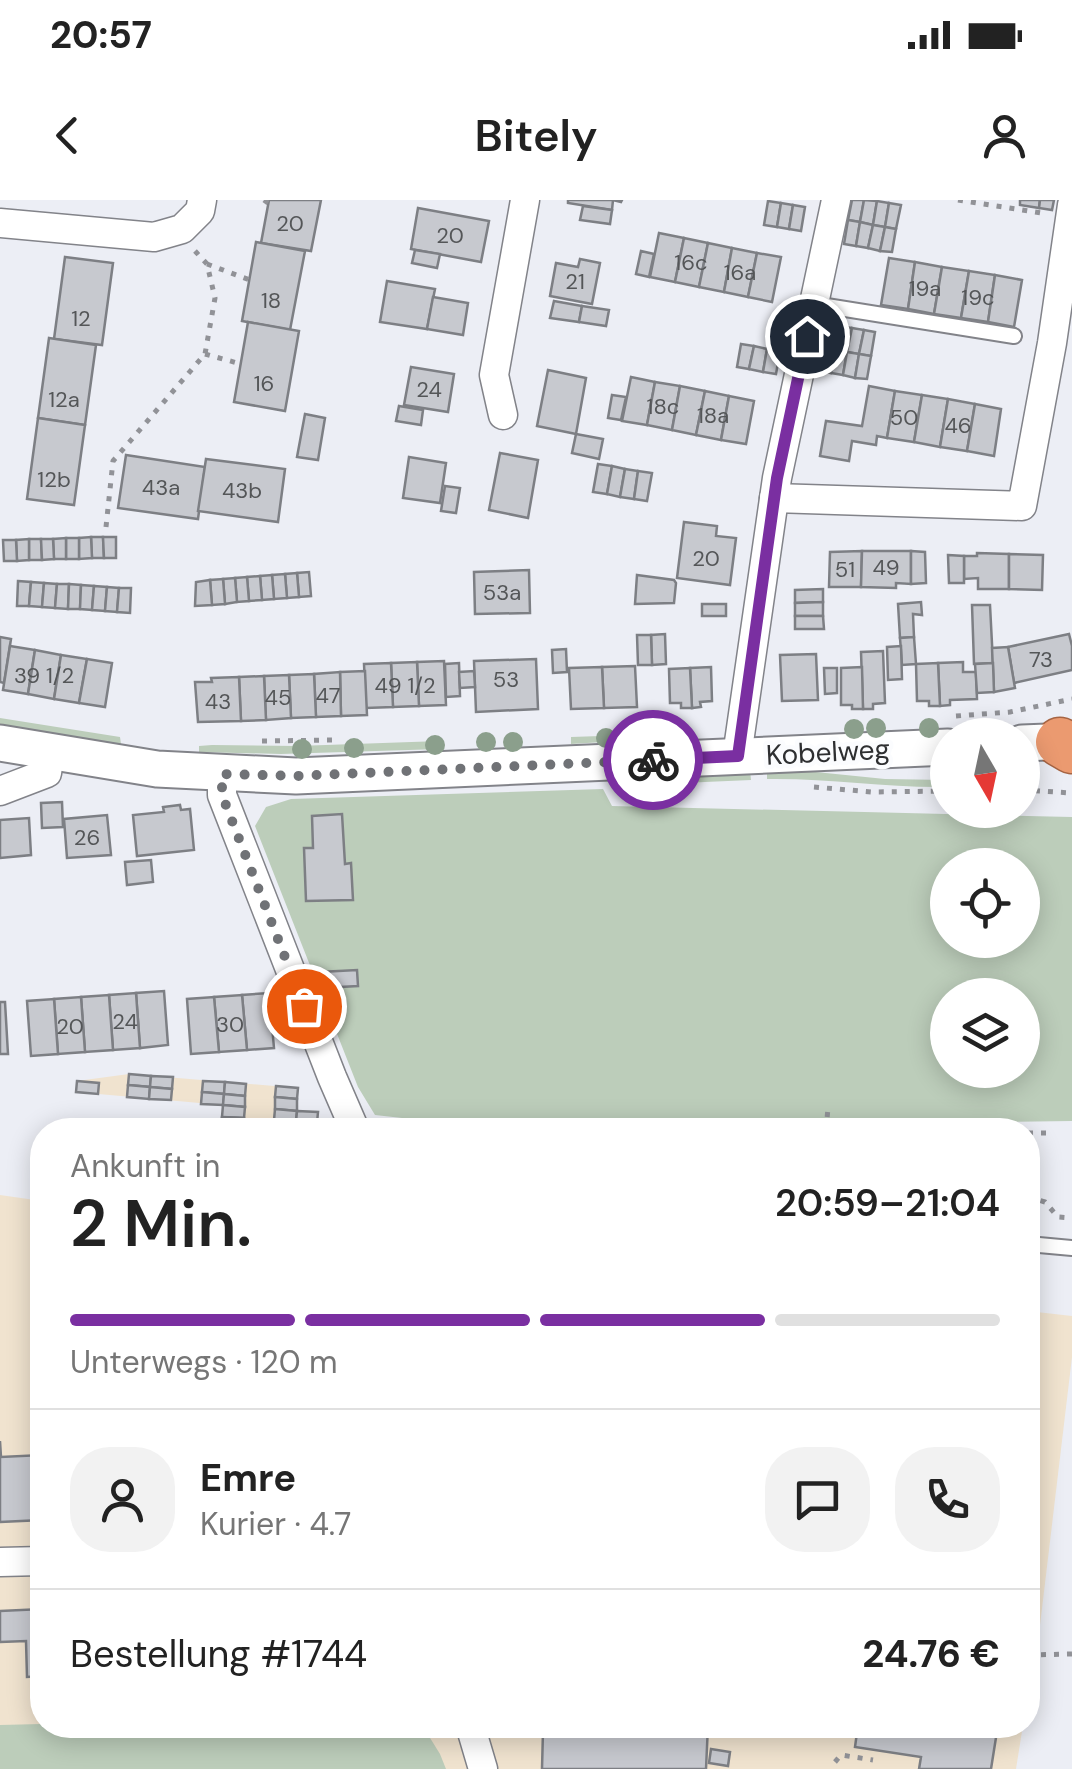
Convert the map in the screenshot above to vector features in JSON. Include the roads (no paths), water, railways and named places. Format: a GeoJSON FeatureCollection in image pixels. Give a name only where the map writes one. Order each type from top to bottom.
{"type":"FeatureCollection","features":[{"type":"Feature","properties":{"kind":"street"},"geometry":{"type":"LineString","coordinates":[[0,222],[154,237],[182,229],[200,211],[202,200]]}},
{"type":"Feature","properties":{"kind":"street"},"geometry":{"type":"LineString","coordinates":[[503,415],[494,375],[525,200]]}},
{"type":"Feature","properties":{"kind":"street"},"geometry":{"type":"LineString","coordinates":[[738,756],[774,498],[836,200]]}},
{"type":"Feature","properties":{"kind":"street"},"geometry":{"type":"LineString","coordinates":[[774,498],[1022,506],[1071,211]]}},
{"type":"Feature","properties":{"kind":"street","name":"Kobelweg"},"geometry":{"type":"LineString","coordinates":[[0,744],[156,769],[296,776],[930,747]]}},
{"type":"Feature","properties":{"kind":"street"},"geometry":{"type":"LineString","coordinates":[[0,791],[47,773],[50,753]]}},
{"type":"Feature","properties":{"kind":"street"},"geometry":{"type":"LineString","coordinates":[[222,774],[222,795],[350,1118]]}},
{"type":"Feature","properties":{"kind":"street"},"geometry":{"type":"LineString","coordinates":[[0,1562],[30,1561]]}},
{"type":"Feature","properties":{"kind":"street"},"geometry":{"type":"LineString","coordinates":[[474,1738],[483,1769]]}},
{"type":"Feature","properties":{"kind":"lane"},"geometry":{"type":"LineString","coordinates":[[814,304],[1014,336]]}},
{"type":"Feature","properties":{"kind":"lane"},"geometry":{"type":"LineString","coordinates":[[1040,1245],[1070,1247]]}}]}
